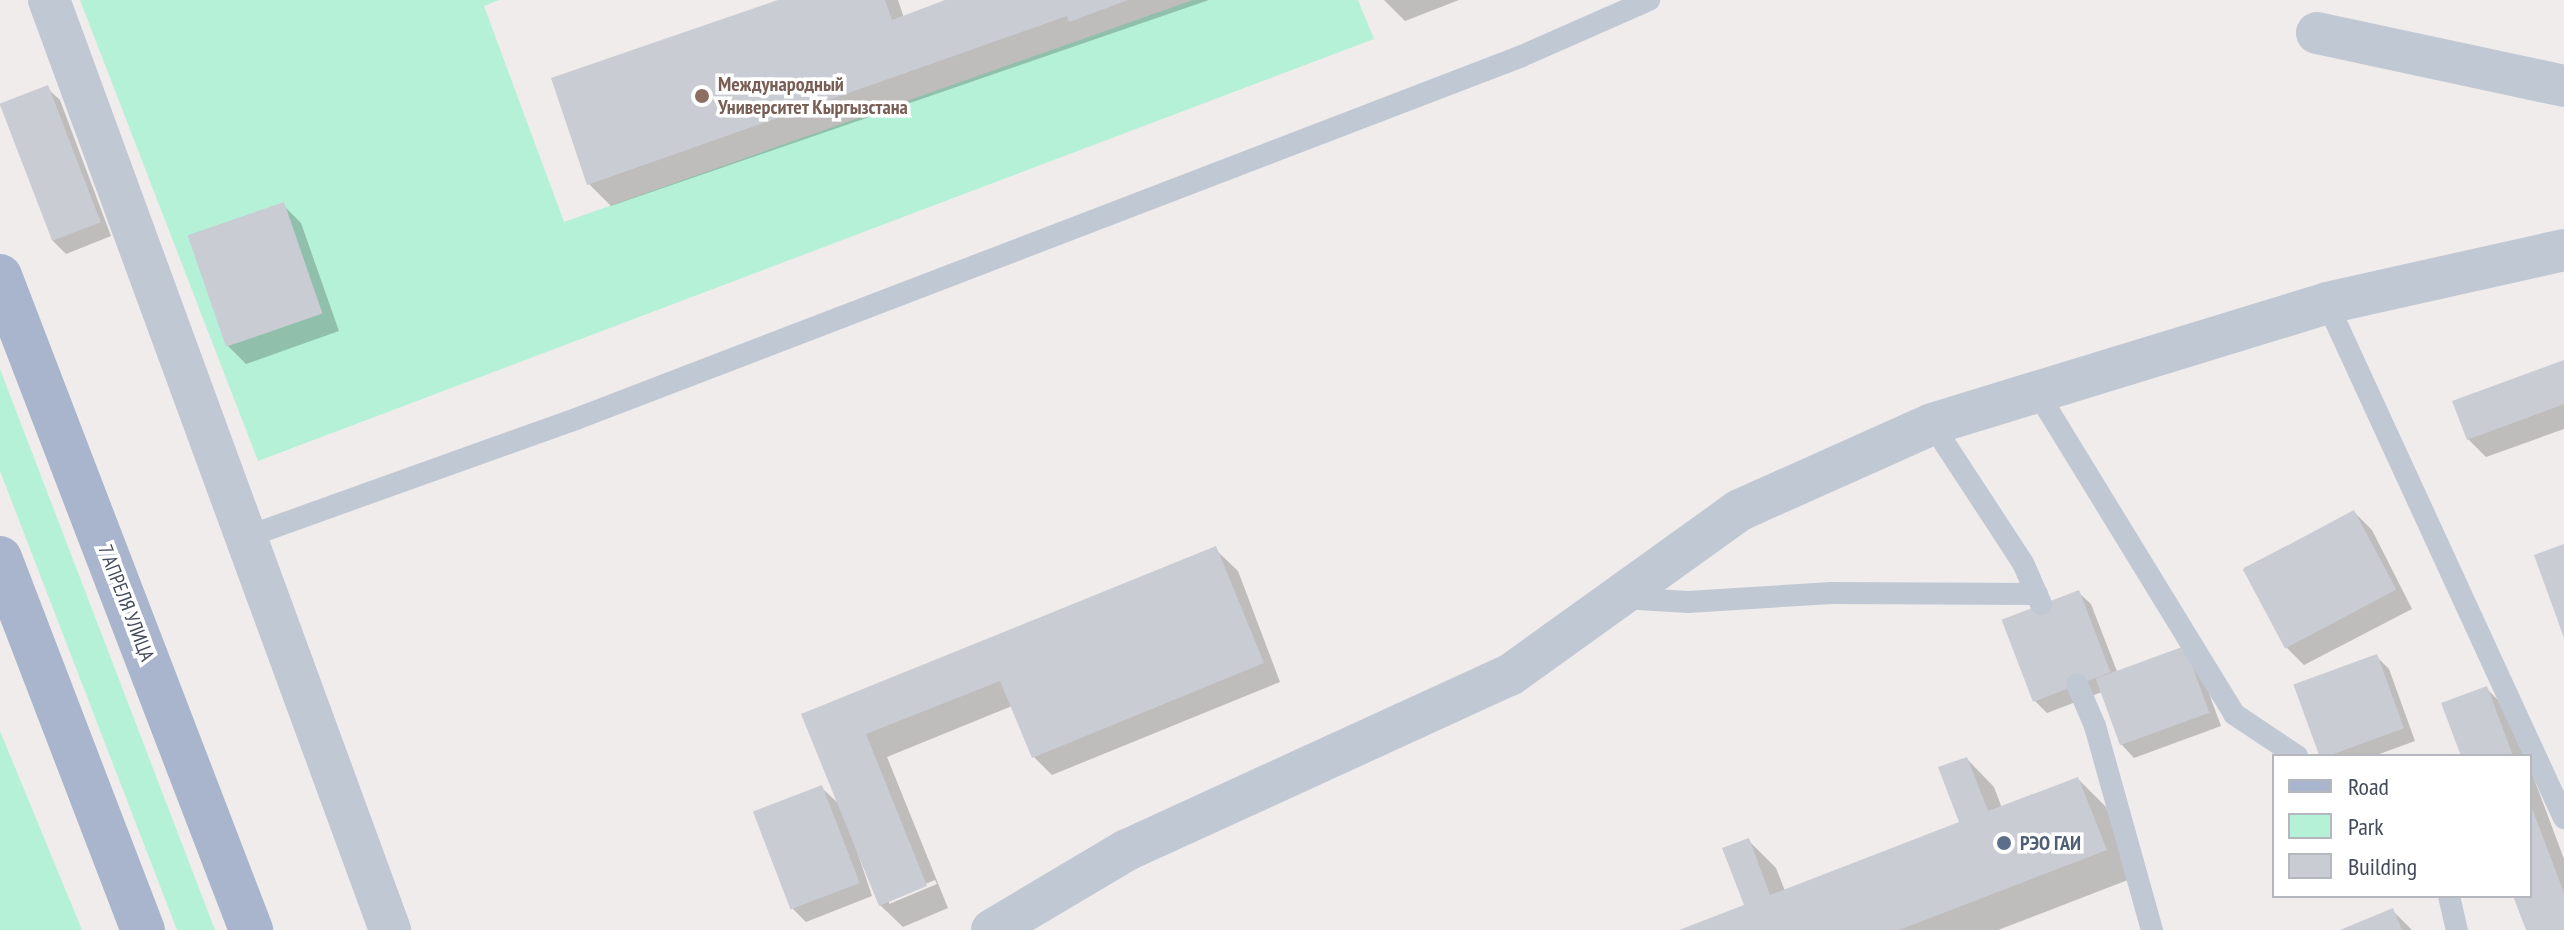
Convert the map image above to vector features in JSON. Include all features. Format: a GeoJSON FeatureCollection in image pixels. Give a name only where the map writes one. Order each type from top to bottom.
{"type":"FeatureCollection","features":[{"type":"Feature","properties":{"kind":"main road","name":"7 АПРЕЛЯ УЛИЦА"},"geometry":{"type":"LineString","coordinates":[[0,276],[251,930]]}},
{"type":"Feature","properties":{"kind":"main road"},"geometry":{"type":"LineString","coordinates":[[0,558],[143,930]]}},
{"type":"Feature","properties":{"kind":"street"},"geometry":{"type":"LineString","coordinates":[[49,0],[249,536],[390,930]]}},
{"type":"Feature","properties":{"kind":"street"},"geometry":{"type":"LineString","coordinates":[[2317,33],[2564,86]]}},
{"type":"Feature","properties":{"kind":"street"},"geometry":{"type":"LineString","coordinates":[[992,930],[1127,850],[1510,675],[1740,510],[1932,424],[2327,303],[2564,250]]}},
{"type":"Feature","properties":{"kind":"lane"},"geometry":{"type":"LineString","coordinates":[[249,536],[606,408],[1508,62],[1649,0]]}},
{"type":"Feature","properties":{"kind":"lane"},"geometry":{"type":"LineString","coordinates":[[2327,303],[2564,818]]}},
{"type":"Feature","properties":{"kind":"lane"},"geometry":{"type":"LineString","coordinates":[[2037,392],[2234,714],[2294,754]]}},
{"type":"Feature","properties":{"kind":"lane"},"geometry":{"type":"LineString","coordinates":[[1621,598],[1688,602],[1832,593],[2039,600],[2023,563],[1932,424]]}},
{"type":"Feature","properties":{"kind":"lane"},"geometry":{"type":"LineString","coordinates":[[2077,684],[2095,726],[2152,930]]}},
{"type":"Feature","properties":{"kind":"lane"},"geometry":{"type":"LineString","coordinates":[[2449,898],[2457,930]]}},
{"type":"Feature","properties":{"kind":"green space"},"geometry":{"type":"Polygon","coordinates":[[[80,0],[499,0],[484,6],[564,222],[1193,0],[1358,0],[1374,39],[258,461],[80,0]]]}},
{"type":"Feature","properties":{"kind":"green space"},"geometry":{"type":"Polygon","coordinates":[[[0,369],[215,930],[177,930],[0,471],[0,369]]]}},
{"type":"Feature","properties":{"kind":"green space"},"geometry":{"type":"Polygon","coordinates":[[[0,731],[82,930],[0,930],[0,731]]]}},
{"type":"Feature","properties":{"kind":"building","name":"Международный Университет Кыргызстана"},"geometry":{"type":"Polygon","coordinates":[[[778,0],[885,0],[892,20],[945,0],[1128,0],[1069,22],[1067,16],[587,185],[551,78],[778,0]]]}},
{"type":"Feature","properties":{"kind":"building"},"geometry":{"type":"Polygon","coordinates":[[[48,85],[101,222],[52,241],[0,105],[48,85]]]}},
{"type":"Feature","properties":{"kind":"building"},"geometry":{"type":"Polygon","coordinates":[[[284,202],[322,314],[226,347],[188,235],[284,202]]]}},
{"type":"Feature","properties":{"kind":"building"},"geometry":{"type":"Polygon","coordinates":[[[2564,360],[2564,404],[2467,440],[2452,401],[2564,360]]]}},
{"type":"Feature","properties":{"kind":"building"},"geometry":{"type":"Polygon","coordinates":[[[2354,510],[2396,589],[2285,649],[2243,569],[2354,510]]]}},
{"type":"Feature","properties":{"kind":"building"},"geometry":{"type":"Polygon","coordinates":[[[2564,544],[2564,638],[2534,555],[2564,544]]]}},
{"type":"Feature","properties":{"kind":"building"},"geometry":{"type":"Polygon","coordinates":[[[1216,546],[1264,663],[1032,758],[1000,681],[866,734],[927,886],[879,906],[801,714],[1216,546]]]}},
{"type":"Feature","properties":{"kind":"building"},"geometry":{"type":"Polygon","coordinates":[[[2079,590],[2111,672],[2033,702],[2002,620],[2079,590]]]}},
{"type":"Feature","properties":{"kind":"building"},"geometry":{"type":"Polygon","coordinates":[[[2185,646],[2209,713],[2120,745],[2096,678],[2185,646]]]}},
{"type":"Feature","properties":{"kind":"building"},"geometry":{"type":"Polygon","coordinates":[[[2377,654],[2404,728],[2333,754],[2319,754],[2293,684],[2377,654]]]}},
{"type":"Feature","properties":{"kind":"building"},"geometry":{"type":"Polygon","coordinates":[[[2487,686],[2512,754],[2460,754],[2441,703],[2487,686]]]}},
{"type":"Feature","properties":{"kind":"building","name":"РЭО ГАИ"},"geometry":{"type":"Polygon","coordinates":[[[1967,757],[1988,811],[2078,777],[2107,850],[1899,930],[1679,930],[1744,905],[1722,848],[1749,838],[1770,895],[1959,822],[1938,767],[1967,757]]]}},
{"type":"Feature","properties":{"kind":"building"},"geometry":{"type":"Polygon","coordinates":[[[822,785],[860,883],[791,910],[753,812],[822,785]]]}},
{"type":"Feature","properties":{"kind":"building"},"geometry":{"type":"Polygon","coordinates":[[[2532,808],[2564,893],[2564,930],[2526,930],[2514,898],[2532,898],[2532,808]]]}},
{"type":"Feature","properties":{"kind":"building"},"geometry":{"type":"Polygon","coordinates":[[[2393,908],[2402,930],[2340,930],[2393,908]]]}},
{"type":"Feature","properties":{"kind":"place","name":"Международный Университет Кыргызстана"},"geometry":{"type":"Point","coordinates":[702,96]}},
{"type":"Feature","properties":{"kind":"place","name":"РЭО ГАИ"},"geometry":{"type":"Point","coordinates":[2004,843]}}]}
